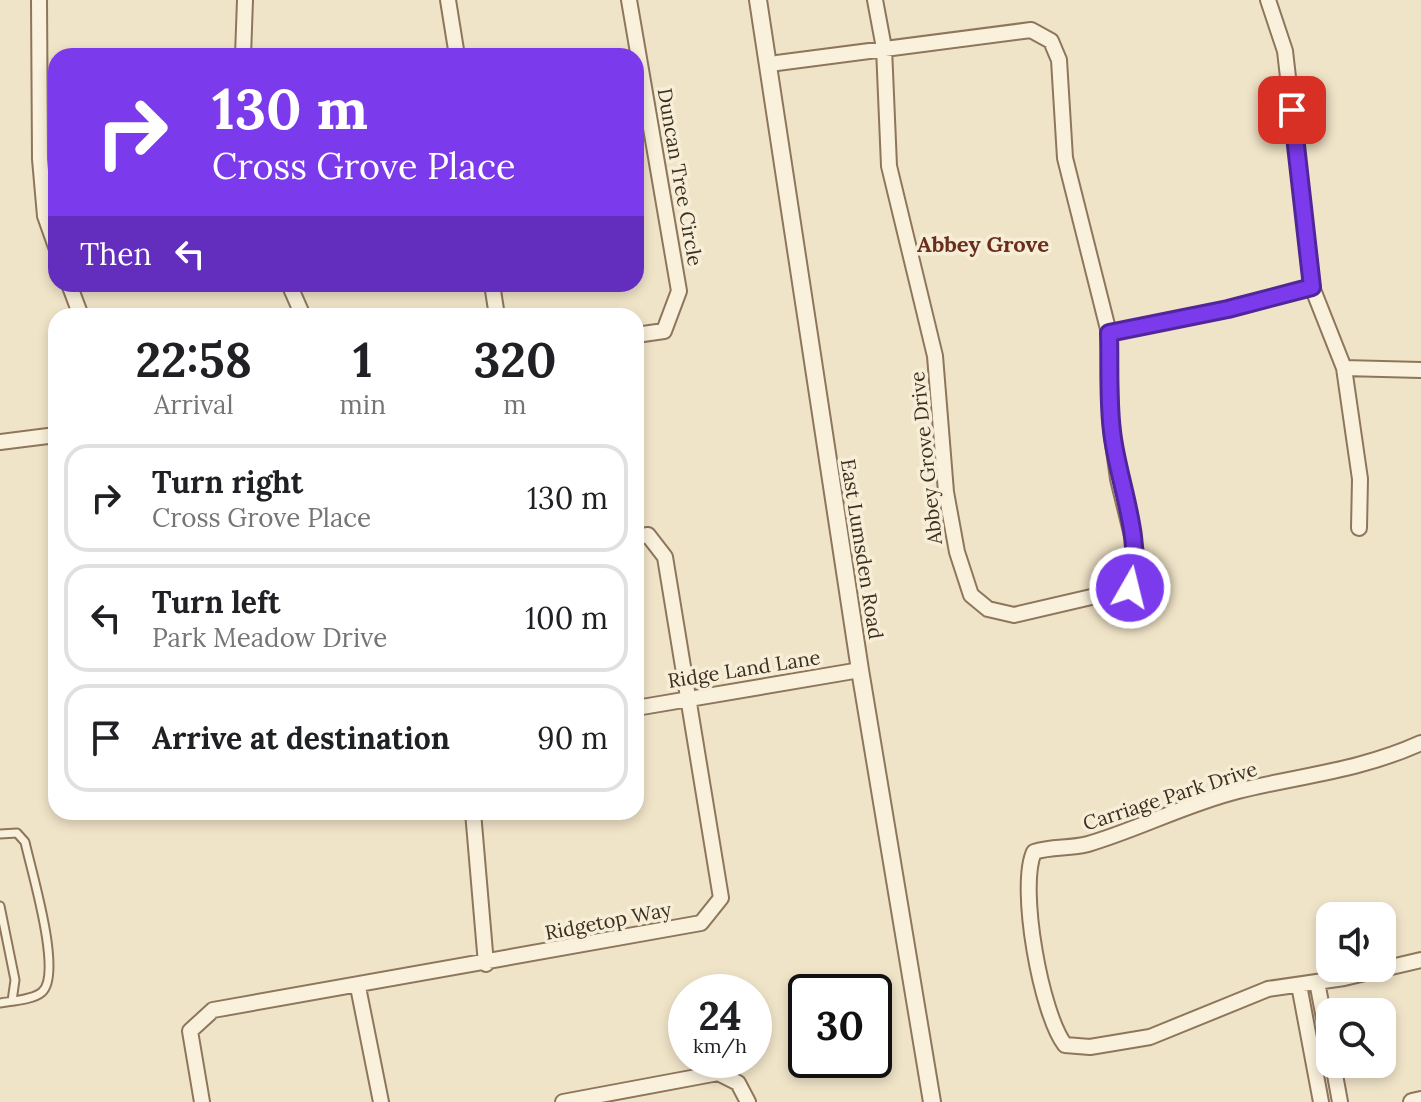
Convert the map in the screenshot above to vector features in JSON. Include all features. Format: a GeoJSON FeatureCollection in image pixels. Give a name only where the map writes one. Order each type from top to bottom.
{"type":"FeatureCollection","features":[{"type":"Feature","properties":{"kind":"street"},"geometry":{"type":"LineString","coordinates":[[39,0],[40,159],[48,224]]}},
{"type":"Feature","properties":{"kind":"street"},"geometry":{"type":"LineString","coordinates":[[243,48],[245,0]]}},
{"type":"Feature","properties":{"kind":"street"},"geometry":{"type":"LineString","coordinates":[[448,0],[456,48]]}},
{"type":"Feature","properties":{"kind":"street","name":"Duncan Tree Circle"},"geometry":{"type":"LineString","coordinates":[[629,0],[637,48]]}},
{"type":"Feature","properties":{"kind":"street","name":"East Lumsden Road"},"geometry":{"type":"LineString","coordinates":[[758,0],[860,670],[932,1102]]}},
{"type":"Feature","properties":{"kind":"street","name":"Abbey Grove Drive"},"geometry":{"type":"LineString","coordinates":[[769,65],[884,48],[1031,30],[1051,41],[1059,60],[1065,158],[1109,333],[1111,429],[1118,479],[1136,552],[1130,588],[1014,615],[988,609],[971,595],[951,522],[935,356],[889,166],[884,48],[875,0]]}},
{"type":"Feature","properties":{"kind":"street"},"geometry":{"type":"LineString","coordinates":[[1268,0],[1285,51],[1312,287],[1344,368],[1360,479],[1359,528]]}},
{"type":"Feature","properties":{"kind":"street","name":"Duncan Tree Circle"},"geometry":{"type":"LineString","coordinates":[[644,87],[679,291],[664,331],[644,334]]}},
{"type":"Feature","properties":{"kind":"street"},"geometry":{"type":"LineString","coordinates":[[1109,333],[1228,309],[1312,287]]}},
{"type":"Feature","properties":{"kind":"street"},"geometry":{"type":"LineString","coordinates":[[1344,368],[1421,370]]}},
{"type":"Feature","properties":{"kind":"street"},"geometry":{"type":"LineString","coordinates":[[0,442],[48,436]]}},
{"type":"Feature","properties":{"kind":"street","name":"Ridgetop Way"},"geometry":{"type":"LineString","coordinates":[[202,1102],[190,1031],[213,1010],[358,987],[701,923],[721,898],[665,557],[648,535],[644,536]]}},
{"type":"Feature","properties":{"kind":"street","name":"Ridge Land Lane"},"geometry":{"type":"LineString","coordinates":[[644,706],[860,670]]}},
{"type":"Feature","properties":{"kind":"street","name":"Carriage Park Drive"},"geometry":{"type":"LineString","coordinates":[[1317,982],[1268,989],[1150,1037],[1090,1047],[1065,1045],[1048,1016],[1027,895],[1028,865],[1034,852],[1049,847],[1066,850],[1239,791],[1330,774],[1384,760],[1421,743]]}},
{"type":"Feature","properties":{"kind":"street"},"geometry":{"type":"LineString","coordinates":[[474,820],[486,964]]}},
{"type":"Feature","properties":{"kind":"street","name":"Carriage Park Drive"},"geometry":{"type":"LineString","coordinates":[[1396,965],[1421,960]]}},
{"type":"Feature","properties":{"kind":"street"},"geometry":{"type":"LineString","coordinates":[[1317,982],[1320,998]]}},
{"type":"Feature","properties":{"kind":"street"},"geometry":{"type":"LineString","coordinates":[[1299,985],[1321,1102]]}},
{"type":"Feature","properties":{"kind":"street"},"geometry":{"type":"LineString","coordinates":[[358,987],[381,1102]]}},
{"type":"Feature","properties":{"kind":"street"},"geometry":{"type":"LineString","coordinates":[[563,1102],[718,1073],[738,1083],[748,1102]]}},
{"type":"Feature","properties":{"kind":"street"},"geometry":{"type":"LineString","coordinates":[[1336,1078],[1340,1102]]}},
{"type":"Feature","properties":{"kind":"street"},"geometry":{"type":"LineString","coordinates":[[1412,1102],[1421,1100]]}},
{"type":"Feature","properties":{"kind":"lane"},"geometry":{"type":"LineString","coordinates":[[0,834],[17,833],[25,842],[50,962],[49,984],[40,995],[0,1003]]}},
{"type":"Feature","properties":{"kind":"lane"},"geometry":{"type":"LineString","coordinates":[[0,906],[15,980],[12,1001]]}},
{"type":"Feature","properties":{"kind":"district","name":"Abbey Grove"},"geometry":{"type":"Point","coordinates":[983,244]}},
{"type":"Feature","properties":{"kind":"route"},"geometry":{"type":"LineString","coordinates":[[1130,588],[1135,573],[1136,552],[1118,479],[1111,429],[1109,333],[1228,309],[1312,287],[1292,110]]}}]}
